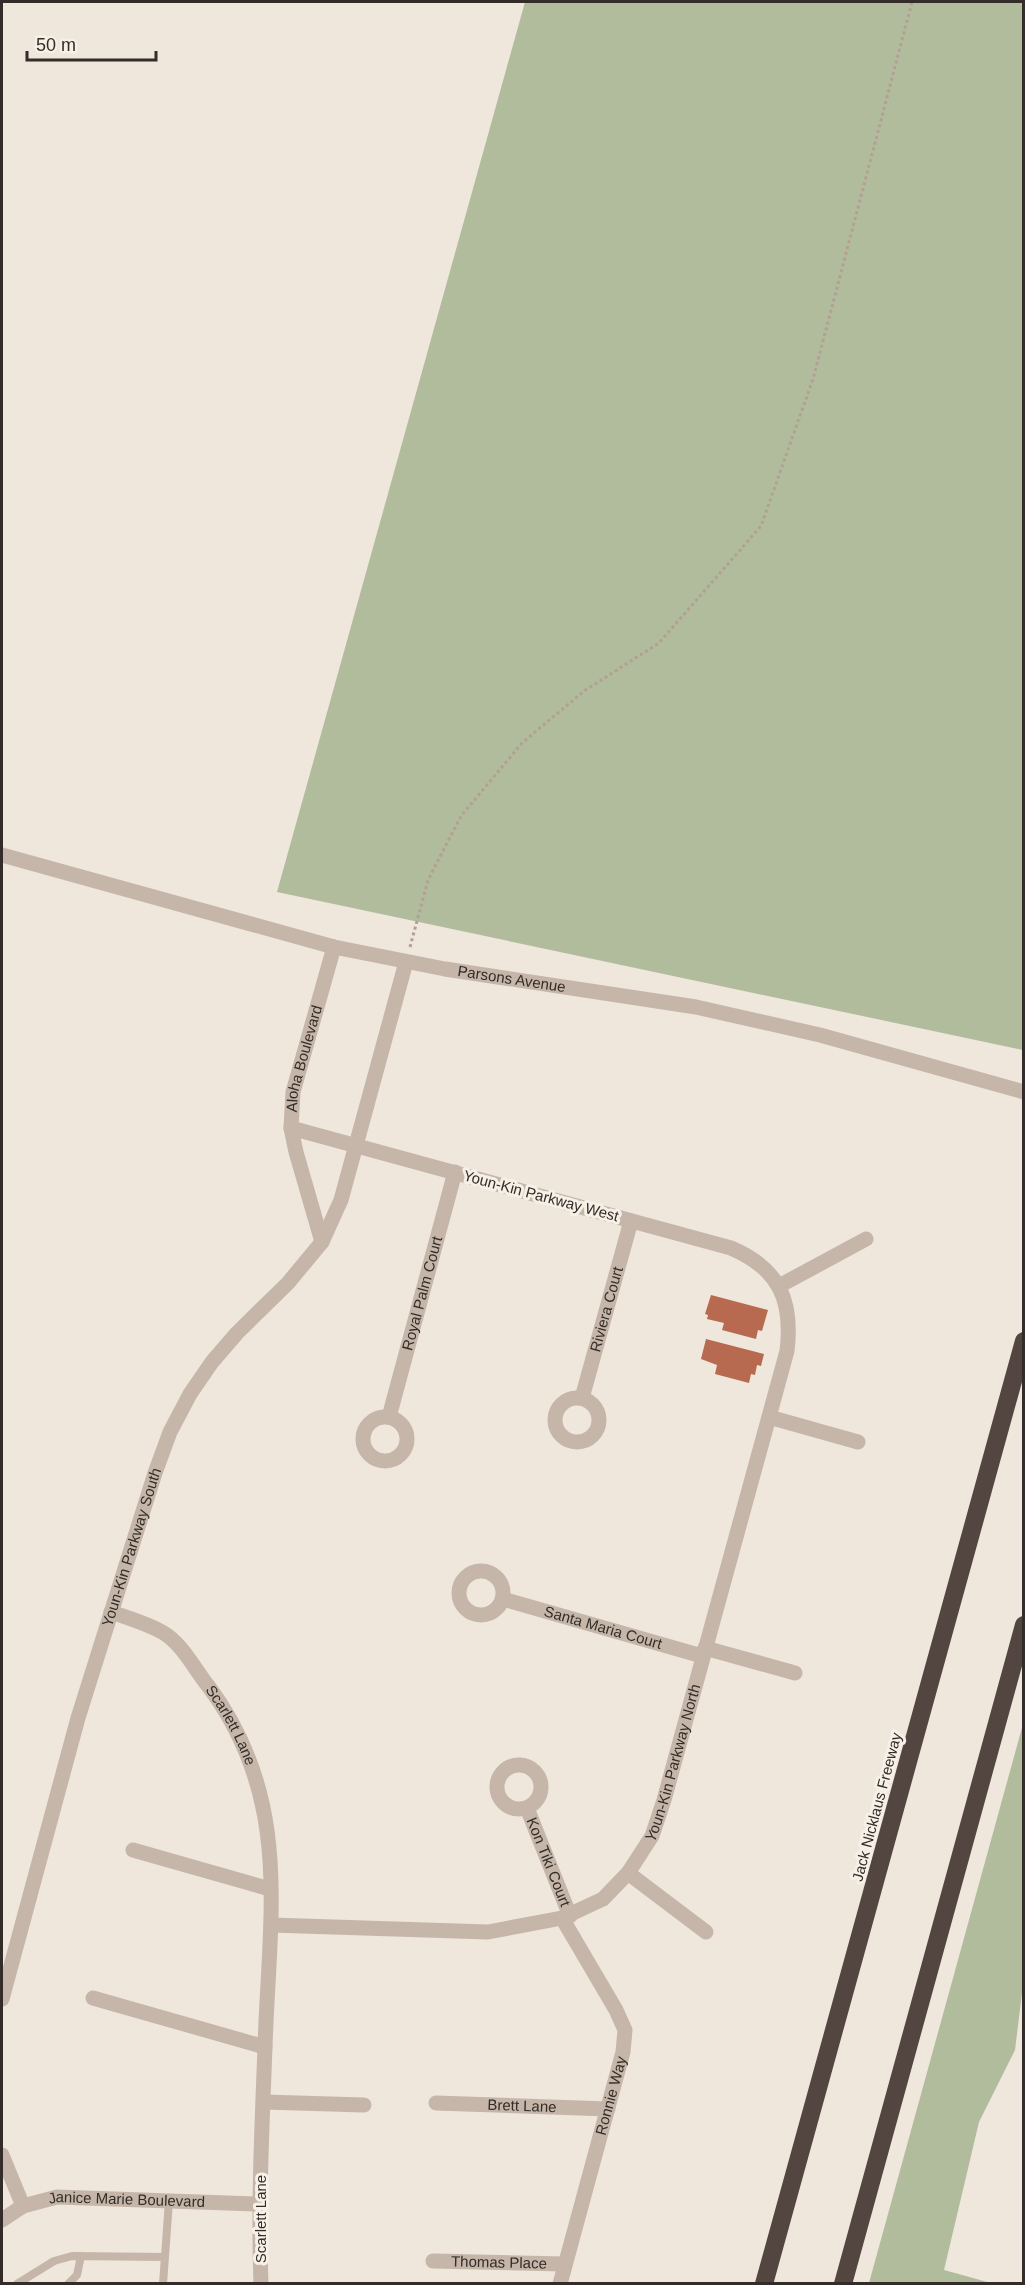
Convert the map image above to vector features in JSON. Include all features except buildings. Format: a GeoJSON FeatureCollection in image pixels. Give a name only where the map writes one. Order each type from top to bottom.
{"type":"FeatureCollection","features":[{"type":"Feature","properties":{"kind":"highway","name":"Jack Nicklaus Freeway"},"geometry":{"type":"LineString","coordinates":[[764,2283],[1023,1341]]}},
{"type":"Feature","properties":{"kind":"highway"},"geometry":{"type":"LineString","coordinates":[[843,2283],[1023,1625]]}},
{"type":"Feature","properties":{"kind":"street","name":"Parsons Avenue"},"geometry":{"type":"LineString","coordinates":[[2,855],[334,947],[406,962],[696,1007],[820,1035],[1023,1092]]}},
{"type":"Feature","properties":{"kind":"street","name":"Aloha Boulevard"},"geometry":{"type":"LineString","coordinates":[[322,1242],[291,1128],[293,1092],[334,947]]}},
{"type":"Feature","properties":{"kind":"street"},"geometry":{"type":"LineString","coordinates":[[357,1146],[406,962]]}},
{"type":"Feature","properties":{"kind":"street","name":"Youn-Kin Parkway West"},"geometry":{"type":"LineString","coordinates":[[291,1128],[731,1248],[759,1263],[779,1286]]}},
{"type":"Feature","properties":{"kind":"street","name":"Youn-Kin Parkway South"},"geometry":{"type":"LineString","coordinates":[[2,1999],[68,1751],[155,1473],[170,1432],[190,1394],[213,1362],[231,1340],[288,1283],[322,1242],[341,1200],[357,1146]]}},
{"type":"Feature","properties":{"kind":"street","name":"Royal Palm Court"},"geometry":{"type":"LineString","coordinates":[[389,1417],[456,1172]]}},
{"type":"Feature","properties":{"kind":"street","name":"Riviera Court"},"geometry":{"type":"LineString","coordinates":[[582,1398],[631,1221]]}},
{"type":"Feature","properties":{"kind":"street"},"geometry":{"type":"LineString","coordinates":[[779,1286],[866,1239]]}},
{"type":"Feature","properties":{"kind":"street","name":"Youn-Kin Parkway North"},"geometry":{"type":"LineString","coordinates":[[271,1925],[488,1932],[566,1917],[603,1899],[628,1873],[652,1836],[664,1800],[787,1351],[789,1334],[786,1300],[779,1286]]}},
{"type":"Feature","properties":{"kind":"street"},"geometry":{"type":"LineString","coordinates":[[769,1417],[858,1442]]}},
{"type":"Feature","properties":{"kind":"street","name":"Santa Maria Court"},"geometry":{"type":"LineString","coordinates":[[502,1599],[704,1652],[795,1672]]}},
{"type":"Feature","properties":{"kind":"street","name":"Scarlett Lane"},"geometry":{"type":"LineString","coordinates":[[111,1612],[148,1625],[171,1639],[229,1717],[246,1747],[260,1792],[270,1850],[271,1925],[259,2204],[261,2283]]}},
{"type":"Feature","properties":{"kind":"street","name":"Kon Tiki Court"},"geometry":{"type":"LineString","coordinates":[[527,1808],[566,1917]]}},
{"type":"Feature","properties":{"kind":"street"},"geometry":{"type":"LineString","coordinates":[[133,1850],[270,1889]]}},
{"type":"Feature","properties":{"kind":"street"},"geometry":{"type":"LineString","coordinates":[[628,1873],[706,1932]]}},
{"type":"Feature","properties":{"kind":"street","name":"Ronnie Way"},"geometry":{"type":"LineString","coordinates":[[560,2283],[623,2052],[624,2030],[616,2010],[566,1917]]}},
{"type":"Feature","properties":{"kind":"street"},"geometry":{"type":"LineString","coordinates":[[93,1998],[265,2047]]}},
{"type":"Feature","properties":{"kind":"street"},"geometry":{"type":"LineString","coordinates":[[264,2102],[364,2105]]}},
{"type":"Feature","properties":{"kind":"street","name":"Brett Lane"},"geometry":{"type":"LineString","coordinates":[[436,2103],[608,2109]]}},
{"type":"Feature","properties":{"kind":"street"},"geometry":{"type":"LineString","coordinates":[[2,2155],[23,2206]]}},
{"type":"Feature","properties":{"kind":"street","name":"Janice Marie Boulevard"},"geometry":{"type":"LineString","coordinates":[[2,2220],[23,2206],[57,2197],[259,2204]]}},
{"type":"Feature","properties":{"kind":"street","name":"Thomas Place"},"geometry":{"type":"LineString","coordinates":[[433,2260],[565,2264]]}},
{"type":"Feature","properties":{"kind":"lane"},"geometry":{"type":"LineString","coordinates":[[163,2283],[169,2201]]}},
{"type":"Feature","properties":{"kind":"lane"},"geometry":{"type":"LineString","coordinates":[[17,2283],[54,2261],[72,2256],[165,2257]]}},
{"type":"Feature","properties":{"kind":"lane"},"geometry":{"type":"LineString","coordinates":[[69,2283],[77,2275],[81,2256]]}},
{"type":"Feature","properties":{"kind":"path"},"geometry":{"type":"LineString","coordinates":[[406,962],[428,880],[461,816],[522,743],[584,691],[659,643],[761,526],[813,379],[912,2]]}},
{"type":"Feature","properties":{"kind":"green space"},"geometry":{"type":"Polygon","coordinates":[[[525,2],[1023,2],[1023,1050],[277,892],[525,2]]]}},
{"type":"Feature","properties":{"kind":"green space"},"geometry":{"type":"Polygon","coordinates":[[[1023,1724],[1024,1977],[1015,2050],[979,2122],[944,2270],[991,2283],[869,2283],[1023,1724]]]}}]}
